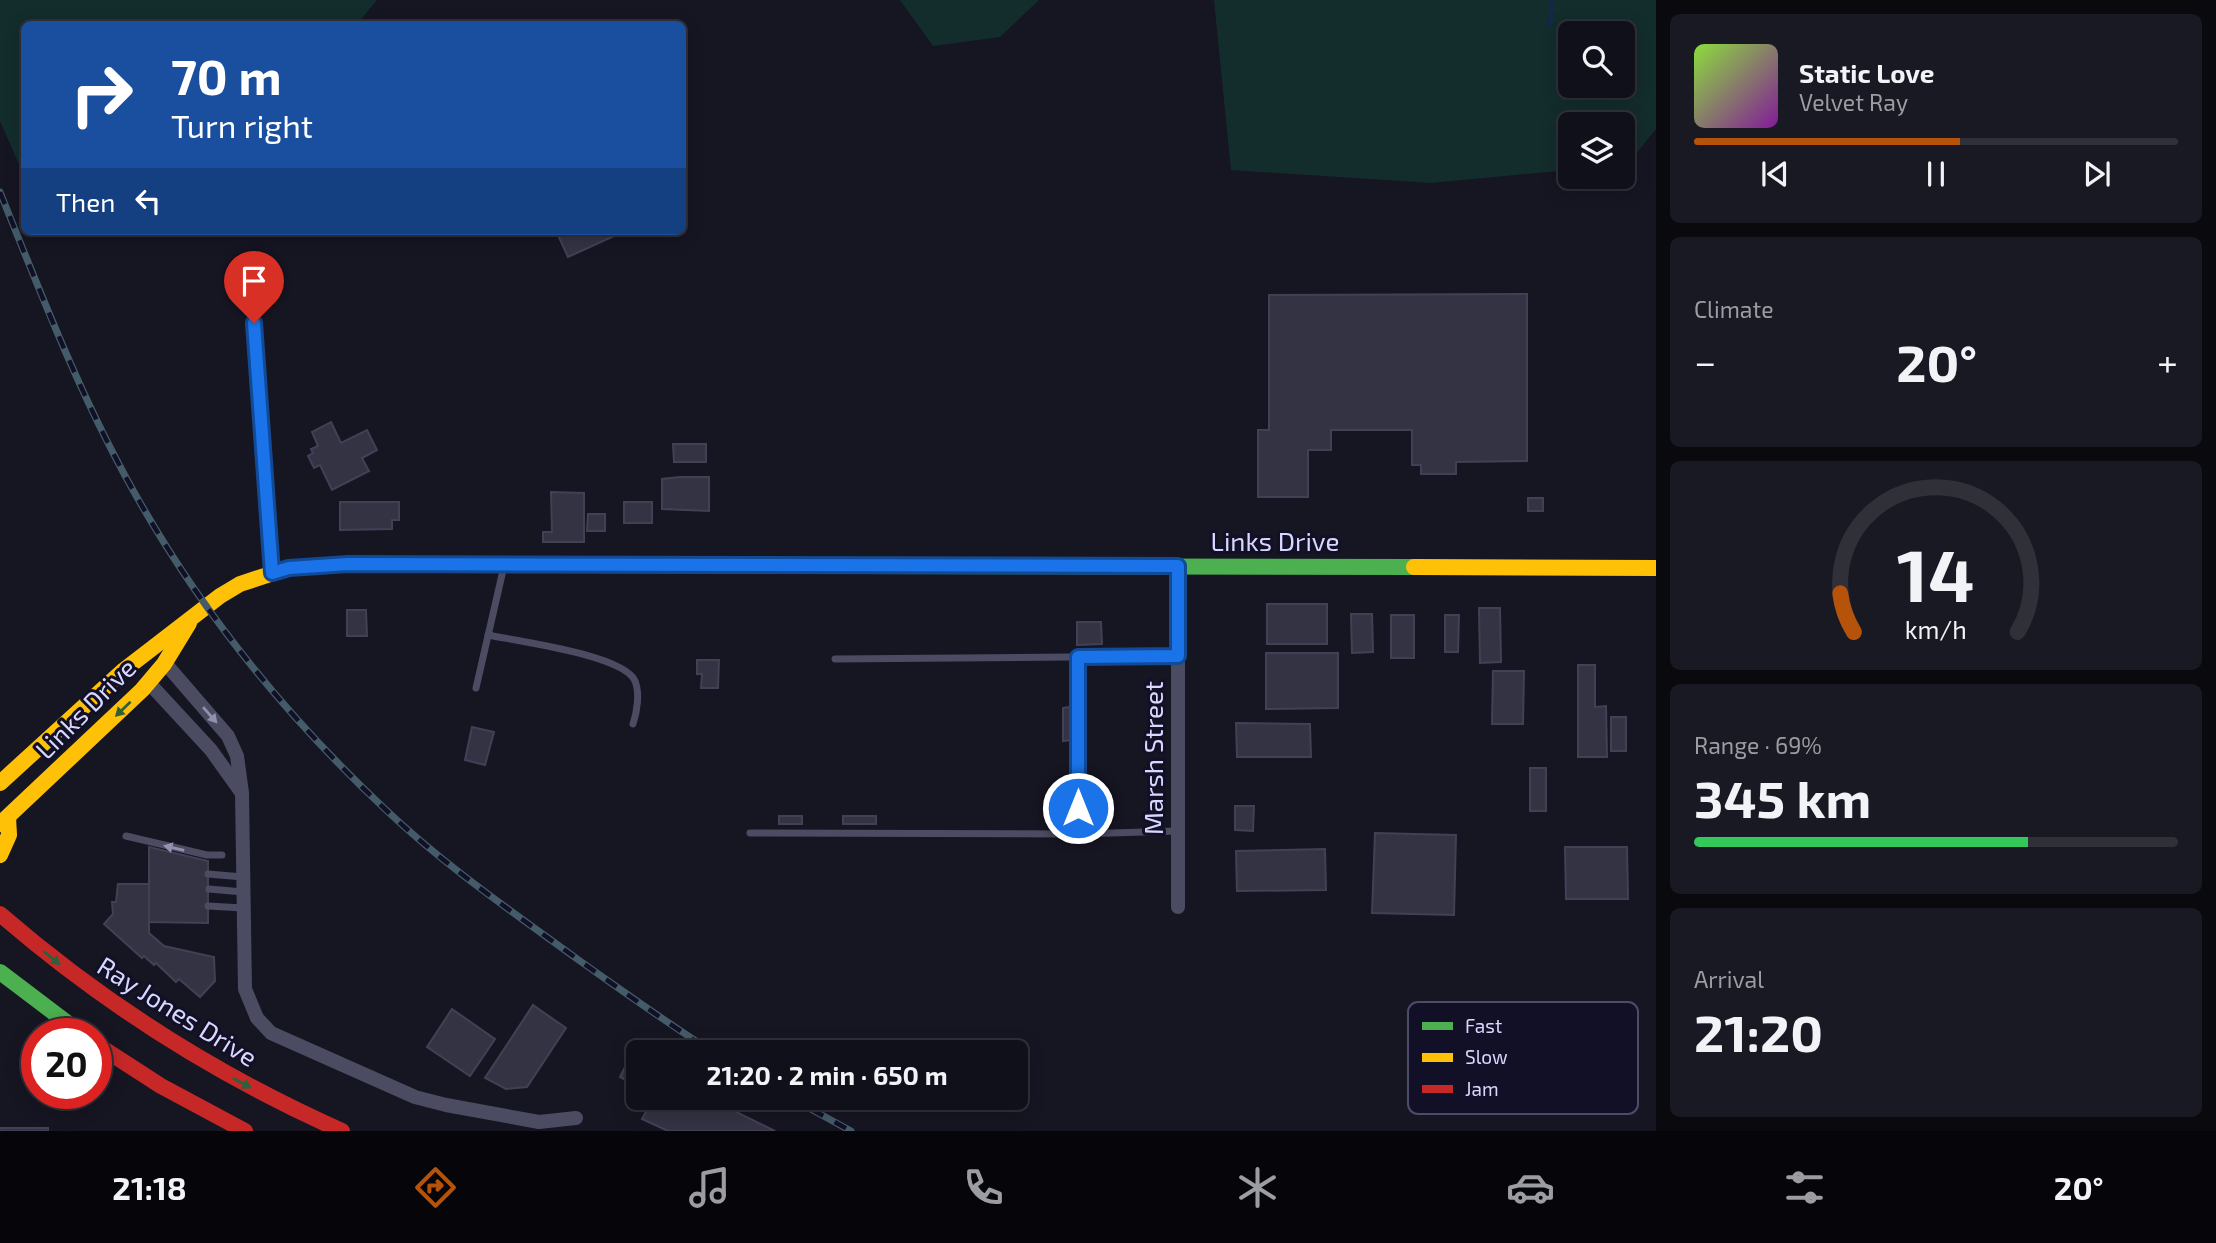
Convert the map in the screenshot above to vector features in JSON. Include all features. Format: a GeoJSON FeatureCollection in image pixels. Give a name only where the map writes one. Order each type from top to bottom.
{"type":"FeatureCollection","features":[{"type":"Feature","properties":{"kind":"main road","name":"Links Drive"},"geometry":{"type":"LineString","coordinates":[[0,783],[139,658],[194,617],[232,589],[289,568],[328,565],[504,565],[1656,568]]}},
{"type":"Feature","properties":{"kind":"main road","name":"Links Drive"},"geometry":{"type":"LineString","coordinates":[[4,821],[149,683],[194,617]]}},
{"type":"Feature","properties":{"kind":"main road"},"geometry":{"type":"LineString","coordinates":[[139,658],[164,663]]}},
{"type":"Feature","properties":{"kind":"main road"},"geometry":{"type":"LineString","coordinates":[[139,658],[149,683]]}},
{"type":"Feature","properties":{"kind":"main road"},"geometry":{"type":"LineString","coordinates":[[0,855],[9,835],[4,821]]}},
{"type":"Feature","properties":{"kind":"main road","name":"Ray Jones Drive"},"geometry":{"type":"LineString","coordinates":[[0,914],[58,963],[136,1021],[238,1081],[342,1131]]}},
{"type":"Feature","properties":{"kind":"main road"},"geometry":{"type":"LineString","coordinates":[[0,972],[61,1018]]}},
{"type":"Feature","properties":{"kind":"main road"},"geometry":{"type":"LineString","coordinates":[[112,1054],[193,1104],[245,1131]]}},
{"type":"Feature","properties":{"kind":"street","name":"Marsh Street"},"geometry":{"type":"LineString","coordinates":[[1178,566],[1178,907]]}},
{"type":"Feature","properties":{"kind":"street"},"geometry":{"type":"LineString","coordinates":[[164,663],[233,744],[242,793],[247,999],[257,1018],[271,1033],[415,1097],[539,1122],[576,1118]]}},
{"type":"Feature","properties":{"kind":"street"},"geometry":{"type":"LineString","coordinates":[[149,683],[211,750],[242,793]]}},
{"type":"Feature","properties":{"kind":"lane"},"geometry":{"type":"LineString","coordinates":[[253,295],[272,573]]}},
{"type":"Feature","properties":{"kind":"lane"},"geometry":{"type":"LineString","coordinates":[[477,688],[504,565]]}},
{"type":"Feature","properties":{"kind":"lane"},"geometry":{"type":"LineString","coordinates":[[488,635],[606,660],[627,670],[635,681],[637,692],[633,724]]}},
{"type":"Feature","properties":{"kind":"lane"},"geometry":{"type":"LineString","coordinates":[[835,659],[1178,656]]}},
{"type":"Feature","properties":{"kind":"lane"},"geometry":{"type":"LineString","coordinates":[[1078,657],[1078,834]]}},
{"type":"Feature","properties":{"kind":"lane"},"geometry":{"type":"LineString","coordinates":[[750,833],[1078,834],[1178,831]]}},
{"type":"Feature","properties":{"kind":"lane"},"geometry":{"type":"LineString","coordinates":[[126,836],[207,855],[222,855]]}},
{"type":"Feature","properties":{"kind":"lane"},"geometry":{"type":"LineString","coordinates":[[208,874],[243,892]]}},
{"type":"Feature","properties":{"kind":"lane"},"geometry":{"type":"LineString","coordinates":[[209,889],[243,892]]}},
{"type":"Feature","properties":{"kind":"lane"},"geometry":{"type":"LineString","coordinates":[[208,906],[243,892]]}},
{"type":"Feature","properties":{"kind":"green space"},"geometry":{"type":"Polygon","coordinates":[[[0,0],[377,0],[360,21],[21,21],[21,169],[0,121],[0,0]]]}},
{"type":"Feature","properties":{"kind":"green space"},"geometry":{"type":"Polygon","coordinates":[[[900,0],[1039,0],[1000,37],[933,46],[900,0]]]}},
{"type":"Feature","properties":{"kind":"green space"},"geometry":{"type":"Polygon","coordinates":[[[1214,0],[1656,0],[1656,129],[1635,155],[1635,112],[1558,112],[1558,171],[1431,183],[1231,170],[1214,0]]]}},
{"type":"Feature","properties":{"kind":"building"},"geometry":{"type":"Polygon","coordinates":[[[558,235],[616,235],[568,257],[558,235]]]}},
{"type":"Feature","properties":{"kind":"building"},"geometry":{"type":"Polygon","coordinates":[[[1527,294],[1527,461],[1456,462],[1456,474],[1421,474],[1421,465],[1412,465],[1412,430],[1331,430],[1331,450],[1308,450],[1308,497],[1258,497],[1258,430],[1269,430],[1269,295],[1527,294]]]}},
{"type":"Feature","properties":{"kind":"building"},"geometry":{"type":"Polygon","coordinates":[[[331,422],[341,443],[367,430],[377,450],[362,458],[369,471],[332,490],[320,465],[314,468],[308,456],[313,453],[311,449],[318,446],[312,432],[331,422]]]}},
{"type":"Feature","properties":{"kind":"building"},"geometry":{"type":"Polygon","coordinates":[[[673,444],[706,444],[706,462],[674,462],[673,444]]]}},
{"type":"Feature","properties":{"kind":"building"},"geometry":{"type":"Polygon","coordinates":[[[709,477],[709,511],[662,509],[662,479],[709,477]]]}},
{"type":"Feature","properties":{"kind":"building"},"geometry":{"type":"Polygon","coordinates":[[[551,492],[584,493],[584,542],[543,542],[543,532],[552,532],[551,492]]]}},
{"type":"Feature","properties":{"kind":"building"},"geometry":{"type":"Polygon","coordinates":[[[1528,498],[1543,498],[1543,511],[1528,511],[1528,498]]]}},
{"type":"Feature","properties":{"kind":"building"},"geometry":{"type":"Polygon","coordinates":[[[340,502],[399,502],[399,520],[392,520],[392,529],[340,530],[340,502]]]}},
{"type":"Feature","properties":{"kind":"building"},"geometry":{"type":"Polygon","coordinates":[[[624,502],[652,502],[652,523],[624,523],[624,502]]]}},
{"type":"Feature","properties":{"kind":"building"},"geometry":{"type":"Polygon","coordinates":[[[588,514],[605,514],[605,531],[587,531],[588,514]]]}},
{"type":"Feature","properties":{"kind":"building"},"geometry":{"type":"Polygon","coordinates":[[[1267,604],[1327,604],[1327,644],[1267,644],[1267,604]]]}},
{"type":"Feature","properties":{"kind":"building"},"geometry":{"type":"Polygon","coordinates":[[[1479,608],[1500,608],[1501,662],[1480,663],[1479,608]]]}},
{"type":"Feature","properties":{"kind":"building"},"geometry":{"type":"Polygon","coordinates":[[[347,610],[366,610],[367,636],[347,636],[347,610]]]}},
{"type":"Feature","properties":{"kind":"building"},"geometry":{"type":"Polygon","coordinates":[[[1351,614],[1372,614],[1373,652],[1352,653],[1351,614]]]}},
{"type":"Feature","properties":{"kind":"building"},"geometry":{"type":"Polygon","coordinates":[[[1391,615],[1414,615],[1414,658],[1391,658],[1391,615]]]}},
{"type":"Feature","properties":{"kind":"building"},"geometry":{"type":"Polygon","coordinates":[[[1445,615],[1459,615],[1458,652],[1445,652],[1445,615]]]}},
{"type":"Feature","properties":{"kind":"building"},"geometry":{"type":"Polygon","coordinates":[[[1077,622],[1101,622],[1102,644],[1077,645],[1077,622]]]}},
{"type":"Feature","properties":{"kind":"building"},"geometry":{"type":"Polygon","coordinates":[[[1266,653],[1338,653],[1338,708],[1266,709],[1266,653]]]}},
{"type":"Feature","properties":{"kind":"building"},"geometry":{"type":"Polygon","coordinates":[[[697,660],[719,660],[718,688],[701,688],[702,674],[697,674],[697,660]]]}},
{"type":"Feature","properties":{"kind":"building"},"geometry":{"type":"Polygon","coordinates":[[[1578,665],[1595,665],[1595,707],[1606,706],[1607,757],[1578,757],[1578,665]]]}},
{"type":"Feature","properties":{"kind":"building"},"geometry":{"type":"Polygon","coordinates":[[[1493,671],[1524,671],[1523,724],[1492,724],[1493,671]]]}},
{"type":"Feature","properties":{"kind":"building"},"geometry":{"type":"Polygon","coordinates":[[[1071,707],[1071,740],[1063,741],[1063,708],[1071,707]]]}},
{"type":"Feature","properties":{"kind":"building"},"geometry":{"type":"Polygon","coordinates":[[[1611,717],[1626,717],[1626,751],[1611,751],[1611,717]]]}},
{"type":"Feature","properties":{"kind":"building"},"geometry":{"type":"Polygon","coordinates":[[[1236,723],[1310,724],[1311,757],[1237,757],[1236,723]]]}},
{"type":"Feature","properties":{"kind":"building"},"geometry":{"type":"Polygon","coordinates":[[[472,727],[494,732],[485,765],[465,760],[472,727]]]}},
{"type":"Feature","properties":{"kind":"building"},"geometry":{"type":"Polygon","coordinates":[[[1530,768],[1546,768],[1546,811],[1530,811],[1530,768]]]}},
{"type":"Feature","properties":{"kind":"building"},"geometry":{"type":"Polygon","coordinates":[[[1235,806],[1254,806],[1253,831],[1235,830],[1235,806]]]}},
{"type":"Feature","properties":{"kind":"building"},"geometry":{"type":"Polygon","coordinates":[[[779,816],[802,816],[802,824],[779,824],[779,816]]]}},
{"type":"Feature","properties":{"kind":"building"},"geometry":{"type":"Polygon","coordinates":[[[843,816],[876,816],[876,824],[843,824],[843,816]]]}},
{"type":"Feature","properties":{"kind":"building"},"geometry":{"type":"Polygon","coordinates":[[[1375,833],[1456,835],[1454,915],[1372,913],[1375,833]]]}},
{"type":"Feature","properties":{"kind":"building"},"geometry":{"type":"Polygon","coordinates":[[[149,847],[208,861],[208,923],[149,922],[149,847]]]}},
{"type":"Feature","properties":{"kind":"building"},"geometry":{"type":"Polygon","coordinates":[[[1565,847],[1627,847],[1628,899],[1566,899],[1565,847]]]}},
{"type":"Feature","properties":{"kind":"building"},"geometry":{"type":"Polygon","coordinates":[[[1325,849],[1326,890],[1237,891],[1236,851],[1325,849]]]}},
{"type":"Feature","properties":{"kind":"building"},"geometry":{"type":"Polygon","coordinates":[[[118,884],[149,884],[149,933],[164,946],[214,957],[215,981],[200,997],[179,979],[176,982],[156,963],[154,965],[144,956],[142,958],[104,924],[113,914],[112,902],[116,902],[118,884]]]}},
{"type":"Feature","properties":{"kind":"building"},"geometry":{"type":"Polygon","coordinates":[[[533,1005],[566,1028],[527,1087],[506,1089],[485,1078],[533,1005]]]}},
{"type":"Feature","properties":{"kind":"building"},"geometry":{"type":"Polygon","coordinates":[[[452,1009],[495,1039],[470,1076],[427,1047],[452,1009]]]}},
{"type":"Feature","properties":{"kind":"building"},"geometry":{"type":"Polygon","coordinates":[[[626,1065],[626,1080],[620,1077],[626,1065]]]}},
{"type":"Feature","properties":{"kind":"building"},"geometry":{"type":"Polygon","coordinates":[[[647,1110],[732,1110],[775,1131],[668,1131],[642,1119],[647,1110]]]}},
{"type":"Feature","properties":{"kind":"building"},"geometry":{"type":"Polygon","coordinates":[[[0,1128],[48,1128],[48,1131],[0,1131],[0,1128]]]}},
{"type":"Feature","properties":{"kind":"waterway"},"geometry":{"type":"LineString","coordinates":[[1550,26],[1552,0]]}},
{"type":"Feature","properties":{"kind":"railway"},"geometry":{"type":"LineString","coordinates":[[0,192],[65,352],[121,468],[167,548],[222,628],[252,666],[316,740],[408,830],[480,888],[694,1040]]}},
{"type":"Feature","properties":{"kind":"railway"},"geometry":{"type":"LineString","coordinates":[[813,1110],[851,1131]]}},
{"type":"Feature","properties":{"kind":"traffic: fast"},"geometry":{"type":"LineString","coordinates":[[856,566],[1414,567]]}},
{"type":"Feature","properties":{"kind":"traffic: fast"},"geometry":{"type":"LineString","coordinates":[[0,972],[61,1018]]}},
{"type":"Feature","properties":{"kind":"traffic: slow"},"geometry":{"type":"LineString","coordinates":[[0,783],[124,670],[220,596],[240,584],[289,568],[313,566]]}},
{"type":"Feature","properties":{"kind":"traffic: slow"},"geometry":{"type":"LineString","coordinates":[[1414,567],[1656,568]]}},
{"type":"Feature","properties":{"kind":"traffic: slow"},"geometry":{"type":"LineString","coordinates":[[0,824],[142,690],[164,664],[189,623]]}},
{"type":"Feature","properties":{"kind":"traffic: slow"},"geometry":{"type":"LineString","coordinates":[[0,855],[9,835],[8,817]]}},
{"type":"Feature","properties":{"kind":"traffic: jam"},"geometry":{"type":"LineString","coordinates":[[313,566],[856,566]]}},
{"type":"Feature","properties":{"kind":"traffic: jam"},"geometry":{"type":"LineString","coordinates":[[0,914],[80,978],[163,1035],[250,1086],[342,1131]]}},
{"type":"Feature","properties":{"kind":"traffic: jam"},"geometry":{"type":"LineString","coordinates":[[112,1054],[161,1086],[245,1131]]}},
{"type":"Feature","properties":{"kind":"route"},"geometry":{"type":"LineString","coordinates":[[254,323],[272,573],[289,568],[348,564],[1178,566],[1178,656],[1078,657],[1078,808]]}}]}
